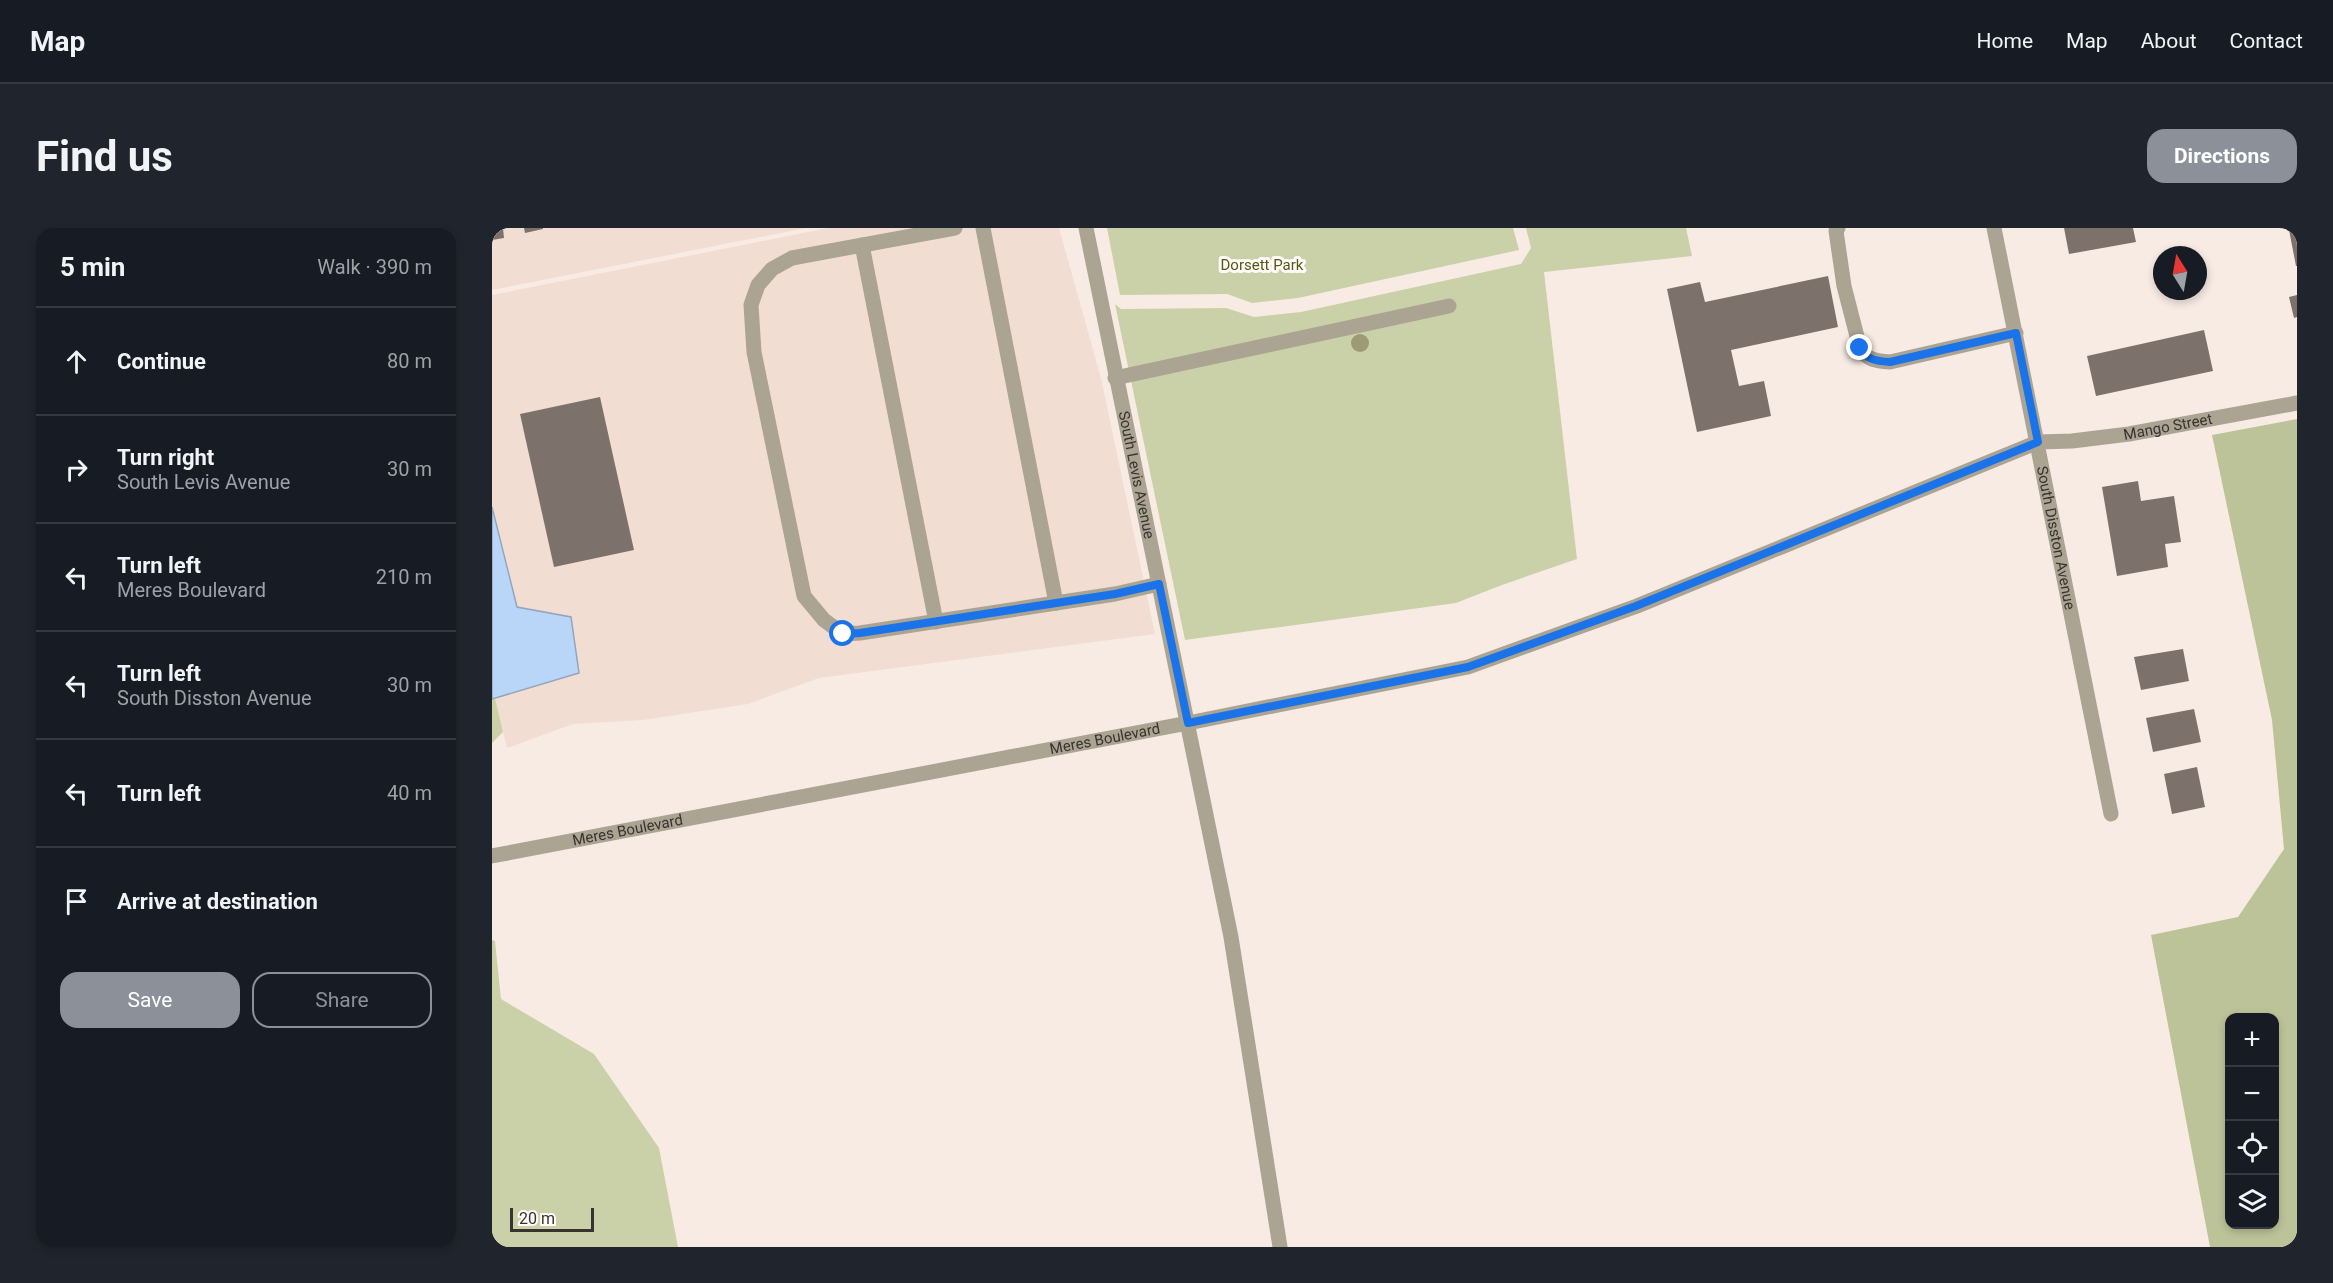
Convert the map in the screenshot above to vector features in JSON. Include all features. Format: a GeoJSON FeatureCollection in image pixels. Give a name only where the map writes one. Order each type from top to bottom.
{"type":"FeatureCollection","features":[{"type":"Feature","properties":{"kind":"street"},"geometry":{"type":"LineString","coordinates":[[955,228],[792,258],[772,269],[758,285],[751,305],[754,352],[804,596],[824,620],[843,634],[1115,594],[1159,584]]}},
{"type":"Feature","properties":{"kind":"street"},"geometry":{"type":"LineString","coordinates":[[983,228],[1056,603]]}},
{"type":"Feature","properties":{"kind":"street","name":"South Levis Avenue"},"geometry":{"type":"LineString","coordinates":[[1086,228],[1231,937],[1280,1247]]}},
{"type":"Feature","properties":{"kind":"street"},"geometry":{"type":"LineString","coordinates":[[1838,228],[1836,231],[1844,286],[1860,348],[1865,356],[1875,361],[1890,362],[2016,333]]}},
{"type":"Feature","properties":{"kind":"street","name":"South Disston Avenue"},"geometry":{"type":"LineString","coordinates":[[1994,228],[2111,814]]}},
{"type":"Feature","properties":{"kind":"street"},"geometry":{"type":"LineString","coordinates":[[862,245],[936,622]]}},
{"type":"Feature","properties":{"kind":"street"},"geometry":{"type":"LineString","coordinates":[[1115,378],[1449,306]]}},
{"type":"Feature","properties":{"kind":"street","name":"Mango Street"},"geometry":{"type":"LineString","coordinates":[[2038,442],[2072,441],[2129,434],[2297,403]]}},
{"type":"Feature","properties":{"kind":"street","name":"Meres Boulevard"},"geometry":{"type":"LineString","coordinates":[[492,856],[1468,667],[1636,606],[2038,442]]}},
{"type":"Feature","properties":{"kind":"shaded area"},"geometry":{"type":"Polygon","coordinates":[[[492,228],[806,228],[492,290],[492,228]]]}},
{"type":"Feature","properties":{"kind":"shaded area"},"geometry":{"type":"Polygon","coordinates":[[[828,228],[1059,228],[1101,378],[1155,634],[819,678],[748,704],[643,720],[573,724],[507,748],[495,698],[579,672],[517,607],[492,507],[492,295],[828,228]]]}},
{"type":"Feature","properties":{"kind":"green space","name":"Dorsett Park"},"geometry":{"type":"Polygon","coordinates":[[[1107,228],[1513,228],[1519,250],[1298,298],[1252,303],[1227,294],[1120,295],[1107,228]]]}},
{"type":"Feature","properties":{"kind":"green space"},"geometry":{"type":"Polygon","coordinates":[[[1526,228],[1686,228],[1692,256],[1544,272],[1577,559],[1456,603],[1185,640],[1115,304],[1121,309],[1226,308],[1254,317],[1301,312],[1521,264],[1531,248],[1526,228]]]}},
{"type":"Feature","properties":{"kind":"green space"},"geometry":{"type":"Polygon","coordinates":[[[2297,419],[2297,1247],[2210,1247],[2151,935],[2238,917],[2284,849],[2272,720],[2212,435],[2297,419]]]}},
{"type":"Feature","properties":{"kind":"green space"},"geometry":{"type":"Polygon","coordinates":[[[495,698],[503,732],[492,743],[492,699],[495,698]]]}},
{"type":"Feature","properties":{"kind":"green space"},"geometry":{"type":"Polygon","coordinates":[[[492,940],[495,941],[501,999],[594,1054],[659,1148],[678,1247],[492,1247],[492,940]]]}},
{"type":"Feature","properties":{"kind":"water"},"geometry":{"type":"Polygon","coordinates":[[[492,507],[517,607],[571,617],[579,673],[492,699],[492,507]]]}},
{"type":"Feature","properties":{"kind":"building"},"geometry":{"type":"Polygon","coordinates":[[[492,228],[503,228],[504,238],[492,240],[492,228]]]}},
{"type":"Feature","properties":{"kind":"building"},"geometry":{"type":"Polygon","coordinates":[[[524,228],[543,228],[543,229],[525,233],[524,228]]]}},
{"type":"Feature","properties":{"kind":"building"},"geometry":{"type":"Polygon","coordinates":[[[2064,228],[2133,228],[2136,242],[2069,254],[2064,228]]]}},
{"type":"Feature","properties":{"kind":"building"},"geometry":{"type":"Polygon","coordinates":[[[2297,228],[2297,266],[2296,266],[2289,230],[2297,228]]]}},
{"type":"Feature","properties":{"kind":"building"},"geometry":{"type":"Polygon","coordinates":[[[1828,276],[1838,327],[1731,350],[1739,386],[1764,381],[1771,416],[1697,432],[1667,289],[1700,282],[1705,302],[1828,276]]]}},
{"type":"Feature","properties":{"kind":"building"},"geometry":{"type":"Polygon","coordinates":[[[2297,295],[2297,317],[2294,318],[2289,297],[2297,295]]]}},
{"type":"Feature","properties":{"kind":"building"},"geometry":{"type":"Polygon","coordinates":[[[2204,330],[2213,371],[2096,396],[2087,356],[2204,330]]]}},
{"type":"Feature","properties":{"kind":"building"},"geometry":{"type":"Polygon","coordinates":[[[600,397],[634,550],[554,567],[520,414],[600,397]]]}},
{"type":"Feature","properties":{"kind":"building"},"geometry":{"type":"Polygon","coordinates":[[[2138,481],[2141,501],[2174,496],[2181,542],[2165,544],[2168,567],[2117,576],[2102,487],[2138,481]]]}},
{"type":"Feature","properties":{"kind":"building"},"geometry":{"type":"Polygon","coordinates":[[[2183,649],[2189,681],[2141,690],[2134,657],[2183,649]]]}},
{"type":"Feature","properties":{"kind":"building"},"geometry":{"type":"Polygon","coordinates":[[[2194,709],[2201,742],[2153,752],[2146,718],[2194,709]]]}},
{"type":"Feature","properties":{"kind":"building"},"geometry":{"type":"Polygon","coordinates":[[[2197,767],[2205,807],[2172,814],[2164,774],[2197,767]]]}},
{"type":"Feature","properties":{"kind":"route"},"geometry":{"type":"LineString","coordinates":[[843,634],[1115,594],[1159,584],[1188,723],[1468,667],[1636,606],[2038,442],[2016,333],[1890,362],[1875,361],[1865,356],[1860,348]]}}]}
